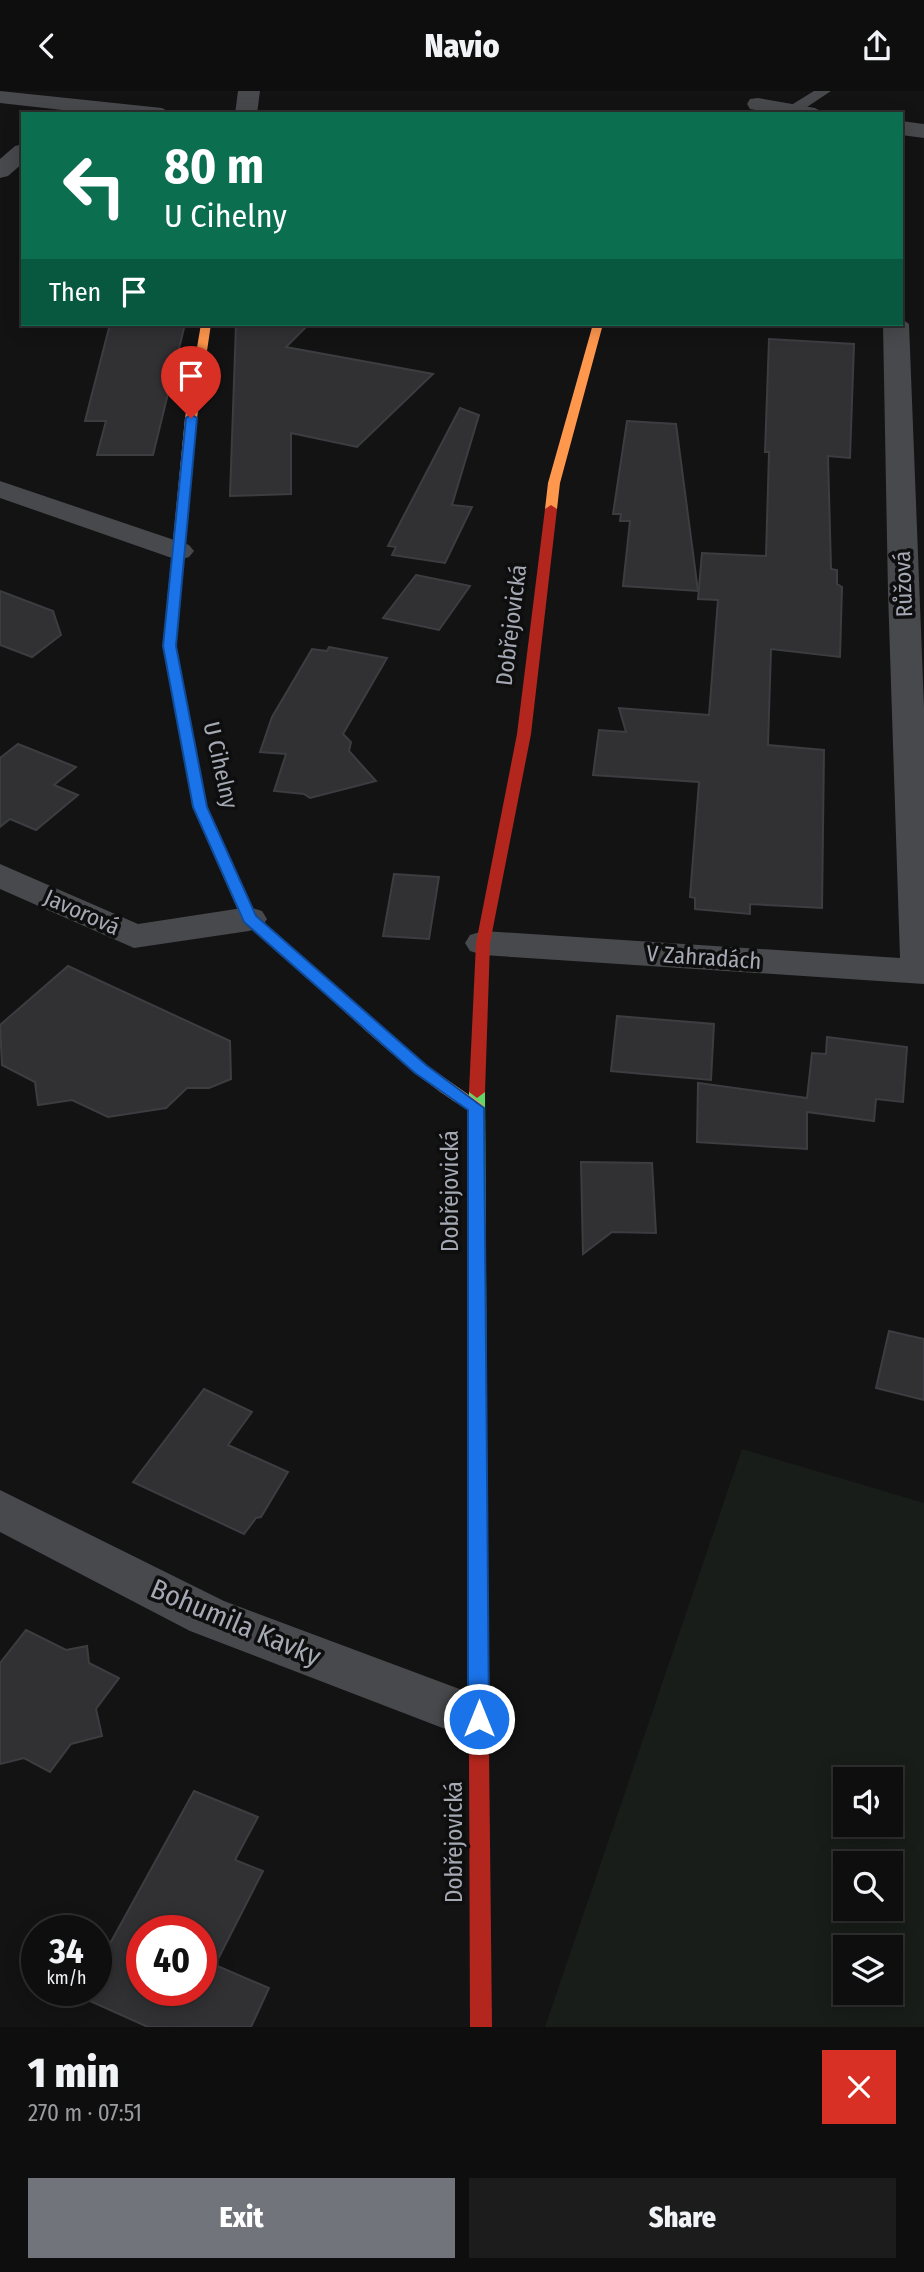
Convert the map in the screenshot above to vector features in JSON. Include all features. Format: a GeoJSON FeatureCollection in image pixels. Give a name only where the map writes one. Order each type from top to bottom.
{"type":"FeatureCollection","features":[{"type":"Feature","properties":{"kind":"street"},"geometry":{"type":"LineString","coordinates":[[246,112],[248,91]]}},
{"type":"Feature","properties":{"kind":"street"},"geometry":{"type":"LineString","coordinates":[[750,109],[776,91]]}},
{"type":"Feature","properties":{"kind":"street"},"geometry":{"type":"LineString","coordinates":[[0,97],[144,112]]}},
{"type":"Feature","properties":{"kind":"street"},"geometry":{"type":"LineString","coordinates":[[750,109],[804,112]]}},
{"type":"Feature","properties":{"kind":"street"},"geometry":{"type":"LineString","coordinates":[[903,128],[924,131]]}},
{"type":"Feature","properties":{"kind":"street"},"geometry":{"type":"LineString","coordinates":[[0,171],[21,153]]}},
{"type":"Feature","properties":{"kind":"street","name":"U Cihelny"},"geometry":{"type":"LineString","coordinates":[[206,326],[191,418],[169,646],[200,807],[249,919],[420,1069],[476,1108]]}},
{"type":"Feature","properties":{"kind":"street","name":"Dobřejovická"},"geometry":{"type":"LineString","coordinates":[[481,2027],[476,1108],[484,943],[524,734],[554,483],[597,326]]}},
{"type":"Feature","properties":{"kind":"street","name":"Růžová"},"geometry":{"type":"LineString","coordinates":[[896,326],[911,385],[922,971]]}},
{"type":"Feature","properties":{"kind":"street"},"geometry":{"type":"LineString","coordinates":[[0,489],[179,551]]}},
{"type":"Feature","properties":{"kind":"street","name":"Javorová"},"geometry":{"type":"LineString","coordinates":[[0,875],[134,936],[249,919]]}},
{"type":"Feature","properties":{"kind":"street","name":"V Zahradách"},"geometry":{"type":"LineString","coordinates":[[484,943],[922,971]]}},
{"type":"Feature","properties":{"kind":"street","name":"Bohumila Kavky"},"geometry":{"type":"LineString","coordinates":[[0,1510],[207,1616],[479,1719]]}},
{"type":"Feature","properties":{"kind":"lane"},"geometry":{"type":"LineString","coordinates":[[804,112],[824,91]]}},
{"type":"Feature","properties":{"kind":"shaded area"},"geometry":{"type":"Polygon","coordinates":[[[742,1449],[924,1503],[924,2027],[545,2027],[742,1449]]]}},
{"type":"Feature","properties":{"kind":"building"},"geometry":{"type":"Polygon","coordinates":[[[109,326],[185,326],[153,455],[97,455],[106,421],[85,421],[109,326]]]}},
{"type":"Feature","properties":{"kind":"building"},"geometry":{"type":"Polygon","coordinates":[[[236,326],[307,326],[286,347],[433,374],[357,447],[291,433],[291,494],[230,496],[236,326]]]}},
{"type":"Feature","properties":{"kind":"building"},"geometry":{"type":"Polygon","coordinates":[[[769,339],[854,344],[850,458],[828,456],[831,569],[837,570],[837,584],[842,587],[840,657],[771,649],[768,745],[824,750],[822,908],[750,904],[750,914],[695,909],[695,898],[690,897],[699,782],[593,775],[599,730],[626,732],[619,708],[709,715],[718,600],[698,599],[702,553],[766,556],[769,452],[765,452],[769,339]]]}},
{"type":"Feature","properties":{"kind":"building"},"geometry":{"type":"Polygon","coordinates":[[[460,408],[479,415],[452,505],[472,507],[445,563],[392,555],[396,547],[388,546],[460,408]]]}},
{"type":"Feature","properties":{"kind":"building"},"geometry":{"type":"Polygon","coordinates":[[[627,421],[676,424],[698,591],[623,586],[630,521],[620,521],[621,514],[613,514],[627,421]]]}},
{"type":"Feature","properties":{"kind":"building"},"geometry":{"type":"Polygon","coordinates":[[[416,575],[470,586],[439,630],[383,618],[416,575]]]}},
{"type":"Feature","properties":{"kind":"building"},"geometry":{"type":"Polygon","coordinates":[[[0,591],[53,611],[61,635],[32,657],[0,645],[0,591]]]}},
{"type":"Feature","properties":{"kind":"building"},"geometry":{"type":"Polygon","coordinates":[[[329,647],[387,658],[343,734],[351,742],[349,751],[376,781],[310,798],[304,794],[274,791],[286,754],[260,752],[272,717],[312,649],[327,651],[329,647]]]}},
{"type":"Feature","properties":{"kind":"building"},"geometry":{"type":"Polygon","coordinates":[[[18,744],[76,767],[54,785],[78,795],[36,830],[10,819],[0,827],[0,758],[18,744]]]}},
{"type":"Feature","properties":{"kind":"building"},"geometry":{"type":"Polygon","coordinates":[[[394,874],[439,877],[429,939],[383,936],[394,874]]]}},
{"type":"Feature","properties":{"kind":"building"},"geometry":{"type":"Polygon","coordinates":[[[68,966],[230,1041],[231,1079],[209,1088],[187,1088],[166,1108],[108,1117],[72,1100],[38,1105],[35,1082],[2,1065],[0,1025],[68,966]]]}},
{"type":"Feature","properties":{"kind":"building"},"geometry":{"type":"Polygon","coordinates":[[[617,1016],[714,1024],[711,1080],[611,1071],[617,1016]]]}},
{"type":"Feature","properties":{"kind":"building"},"geometry":{"type":"Polygon","coordinates":[[[827,1037],[907,1047],[903,1102],[876,1099],[874,1121],[807,1112],[807,1149],[697,1142],[698,1083],[807,1098],[812,1053],[826,1054],[827,1037]]]}},
{"type":"Feature","properties":{"kind":"building"},"geometry":{"type":"Polygon","coordinates":[[[581,1162],[652,1163],[656,1233],[612,1232],[583,1254],[581,1162]]]}},
{"type":"Feature","properties":{"kind":"building"},"geometry":{"type":"Polygon","coordinates":[[[889,1331],[924,1339],[924,1400],[876,1388],[889,1331]]]}},
{"type":"Feature","properties":{"kind":"building"},"geometry":{"type":"Polygon","coordinates":[[[204,1389],[252,1412],[228,1445],[288,1472],[261,1517],[256,1518],[244,1534],[133,1482],[204,1389]]]}},
{"type":"Feature","properties":{"kind":"building"},"geometry":{"type":"Polygon","coordinates":[[[26,1630],[66,1650],[87,1646],[89,1663],[119,1678],[96,1709],[102,1736],[71,1744],[50,1772],[24,1758],[0,1764],[0,1663],[26,1630]]]}},
{"type":"Feature","properties":{"kind":"building"},"geometry":{"type":"Polygon","coordinates":[[[194,1791],[258,1817],[235,1860],[263,1871],[217,1961],[217,1915],[126,1915],[126,2006],[217,2006],[217,1966],[269,1988],[251,2027],[148,2027],[101,2006],[112,2006],[112,1940],[194,1791]]]}},
{"type":"Feature","properties":{"kind":"traffic: fast"},"geometry":{"type":"LineString","coordinates":[[171,624],[169,646],[200,807],[249,919],[318,979]]}},
{"type":"Feature","properties":{"kind":"traffic: fast"},"geometry":{"type":"LineString","coordinates":[[477,1092],[478,1444]]}},
{"type":"Feature","properties":{"kind":"traffic: slow"},"geometry":{"type":"LineString","coordinates":[[171,624],[191,418],[206,326]]}},
{"type":"Feature","properties":{"kind":"traffic: slow"},"geometry":{"type":"LineString","coordinates":[[551,509],[554,483],[597,326]]}},
{"type":"Feature","properties":{"kind":"traffic: slow"},"geometry":{"type":"LineString","coordinates":[[318,979],[420,1069],[476,1108]]}},
{"type":"Feature","properties":{"kind":"traffic: slow"},"geometry":{"type":"LineString","coordinates":[[478,1444],[479,1751]]}},
{"type":"Feature","properties":{"kind":"traffic: jam"},"geometry":{"type":"LineString","coordinates":[[477,1092],[483,943],[524,734],[551,509]]}},
{"type":"Feature","properties":{"kind":"traffic: jam"},"geometry":{"type":"LineString","coordinates":[[479,1751],[481,2027]]}},
{"type":"Feature","properties":{"kind":"route"},"geometry":{"type":"LineString","coordinates":[[191,418],[169,646],[200,807],[249,919],[420,1069],[476,1108],[479,1719]]}}]}
